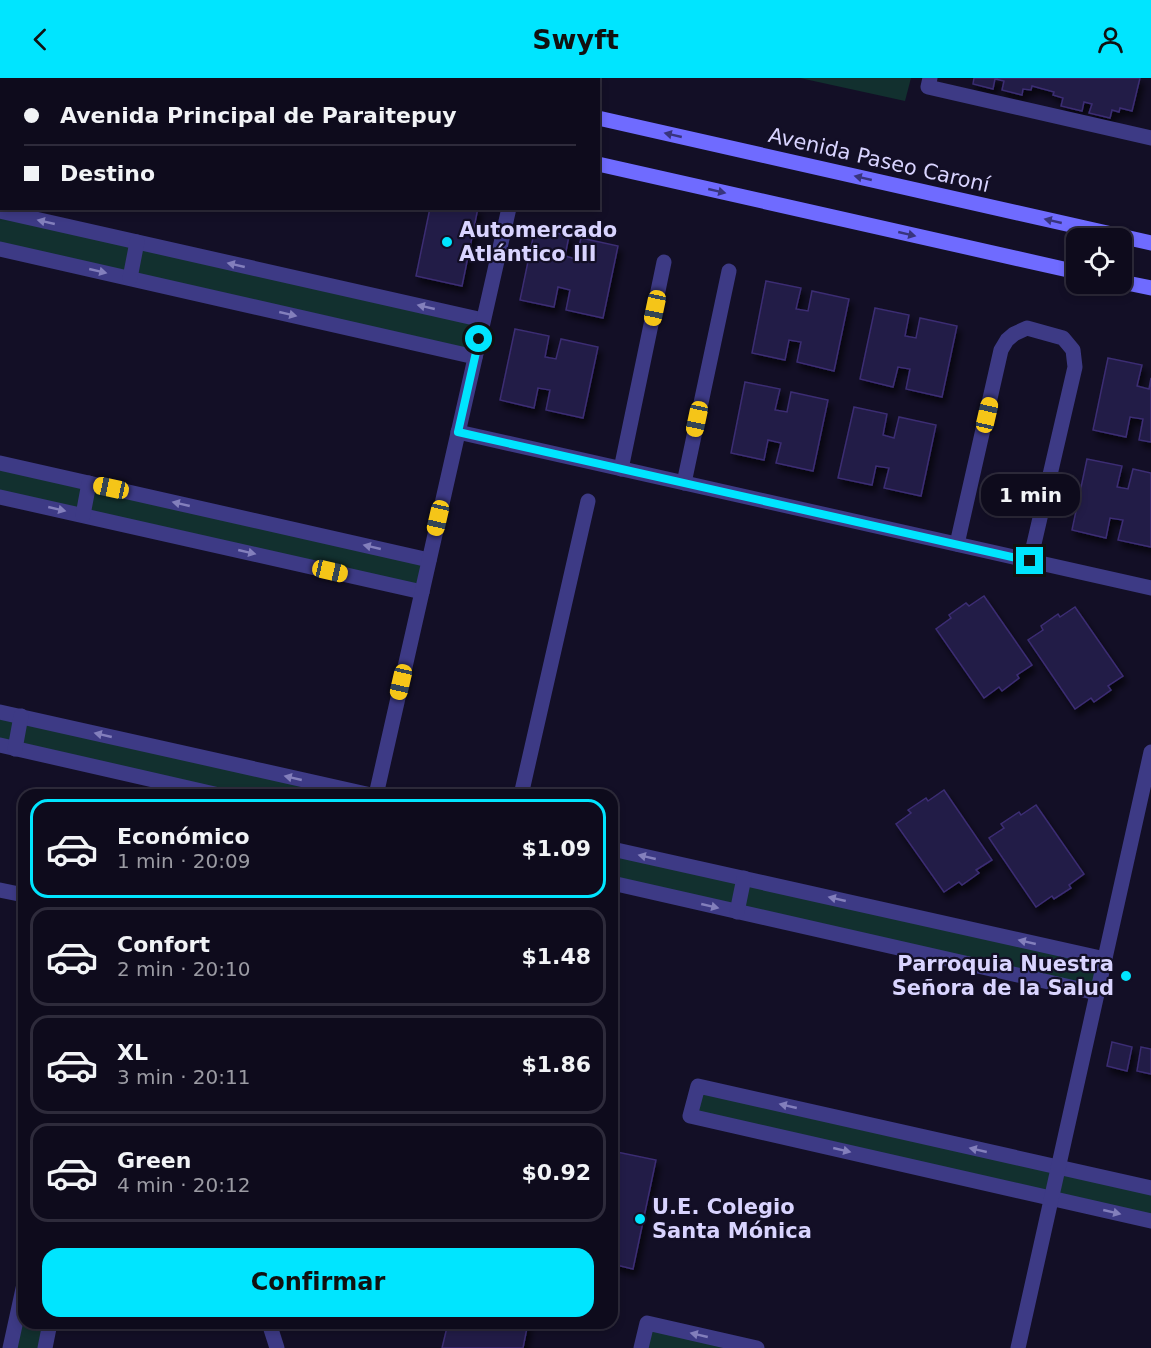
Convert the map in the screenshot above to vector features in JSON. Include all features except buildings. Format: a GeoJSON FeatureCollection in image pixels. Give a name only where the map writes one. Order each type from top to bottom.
{"type":"FeatureCollection","features":[{"type":"Feature","properties":{"kind":"street"},"geometry":{"type":"LineString","coordinates":[[930,78],[928,87],[1151,138]]}},
{"type":"Feature","properties":{"kind":"street","name":"Avenida Paseo Caroní"},"geometry":{"type":"LineString","coordinates":[[600,118],[1151,243]]}},
{"type":"Feature","properties":{"kind":"street"},"geometry":{"type":"LineString","coordinates":[[600,164],[1066,270]]}},
{"type":"Feature","properties":{"kind":"street"},"geometry":{"type":"LineString","coordinates":[[377,789],[508,210]]}},
{"type":"Feature","properties":{"kind":"street"},"geometry":{"type":"LineString","coordinates":[[0,211],[483,320]]}},
{"type":"Feature","properties":{"kind":"street"},"geometry":{"type":"LineString","coordinates":[[130,278],[137,242]]}},
{"type":"Feature","properties":{"kind":"street"},"geometry":{"type":"LineString","coordinates":[[0,249],[475,357]]}},
{"type":"Feature","properties":{"kind":"street"},"geometry":{"type":"LineString","coordinates":[[621,469],[664,262]]}},
{"type":"Feature","properties":{"kind":"street"},"geometry":{"type":"LineString","coordinates":[[684,483],[729,271]]}},
{"type":"Feature","properties":{"kind":"street"},"geometry":{"type":"LineString","coordinates":[[1132,284],[1151,288]]}},
{"type":"Feature","properties":{"kind":"street"},"geometry":{"type":"LineString","coordinates":[[957,544],[1001,350],[1014,334],[1027,328],[1063,338],[1073,350],[1075,367],[1030,561]]}},
{"type":"Feature","properties":{"kind":"street"},"geometry":{"type":"LineString","coordinates":[[458,432],[1151,588]]}},
{"type":"Feature","properties":{"kind":"street"},"geometry":{"type":"LineString","coordinates":[[0,463],[429,560]]}},
{"type":"Feature","properties":{"kind":"street"},"geometry":{"type":"LineString","coordinates":[[83,515],[89,483]]}},
{"type":"Feature","properties":{"kind":"street"},"geometry":{"type":"LineString","coordinates":[[0,496],[422,592]]}},
{"type":"Feature","properties":{"kind":"street"},"geometry":{"type":"LineString","coordinates":[[523,789],[588,501]]}},
{"type":"Feature","properties":{"kind":"street"},"geometry":{"type":"LineString","coordinates":[[0,712],[344,789]]}},
{"type":"Feature","properties":{"kind":"street"},"geometry":{"type":"LineString","coordinates":[[21,716],[7,747],[192,789]]}},
{"type":"Feature","properties":{"kind":"street"},"geometry":{"type":"LineString","coordinates":[[1018,1348],[1097,993],[1146,800],[1151,752]]}},
{"type":"Feature","properties":{"kind":"street"},"geometry":{"type":"LineString","coordinates":[[618,850],[1105,959]]}},
{"type":"Feature","properties":{"kind":"street"},"geometry":{"type":"LineString","coordinates":[[737,912],[744,878]]}},
{"type":"Feature","properties":{"kind":"street"},"geometry":{"type":"LineString","coordinates":[[618,885],[1097,993]]}},
{"type":"Feature","properties":{"kind":"street"},"geometry":{"type":"LineString","coordinates":[[0,890],[18,894]]}},
{"type":"Feature","properties":{"kind":"street"},"geometry":{"type":"LineString","coordinates":[[1151,1188],[698,1086],[690,1116],[1151,1221]]}},
{"type":"Feature","properties":{"kind":"street"},"geometry":{"type":"LineString","coordinates":[[10,1348],[18,1311]]}},
{"type":"Feature","properties":{"kind":"street"},"geometry":{"type":"LineString","coordinates":[[641,1348],[646,1323],[756,1348]]}},
{"type":"Feature","properties":{"kind":"street"},"geometry":{"type":"LineString","coordinates":[[45,1348],[49,1329]]}},
{"type":"Feature","properties":{"kind":"street"},"geometry":{"type":"LineString","coordinates":[[271,1329],[277,1348]]}},
{"type":"Feature","properties":{"kind":"green space"},"geometry":{"type":"Polygon","coordinates":[[[800,78],[911,78],[905,101],[800,78]]]}},
{"type":"Feature","properties":{"kind":"green space"},"geometry":{"type":"Polygon","coordinates":[[[0,211],[483,320],[475,357],[0,249],[0,211]]]}},
{"type":"Feature","properties":{"kind":"green space"},"geometry":{"type":"Polygon","coordinates":[[[0,463],[429,560],[422,592],[0,497],[0,463]]]}},
{"type":"Feature","properties":{"kind":"green space"},"geometry":{"type":"Polygon","coordinates":[[[0,712],[344,789],[193,789],[0,745],[0,712]]]}},
{"type":"Feature","properties":{"kind":"green space"},"geometry":{"type":"Polygon","coordinates":[[[618,850],[1105,959],[1097,993],[618,884],[618,850]]]}},
{"type":"Feature","properties":{"kind":"green space"},"geometry":{"type":"Polygon","coordinates":[[[698,1086],[1151,1188],[1151,1221],[690,1116],[698,1086]]]}},
{"type":"Feature","properties":{"kind":"green space"},"geometry":{"type":"Polygon","coordinates":[[[18,1311],[18,1329],[49,1329],[45,1348],[10,1348],[18,1311]]]}},
{"type":"Feature","properties":{"kind":"green space"},"geometry":{"type":"Polygon","coordinates":[[[647,1323],[756,1348],[641,1348],[647,1323]]]}},
{"type":"Feature","properties":{"kind":"place","name":"Automercado Atlántico III"},"geometry":{"type":"Point","coordinates":[447,242]}},
{"type":"Feature","properties":{"kind":"place","name":"Parroquia Nuestra Señora de la Salud"},"geometry":{"type":"Point","coordinates":[1126,976]}},
{"type":"Feature","properties":{"kind":"place","name":"U.E. Colegio Santa Mónica"},"geometry":{"type":"Point","coordinates":[640,1219]}},
{"type":"Feature","properties":{"kind":"route"},"geometry":{"type":"LineString","coordinates":[[479,339],[458,432],[1030,561]]}}]}
